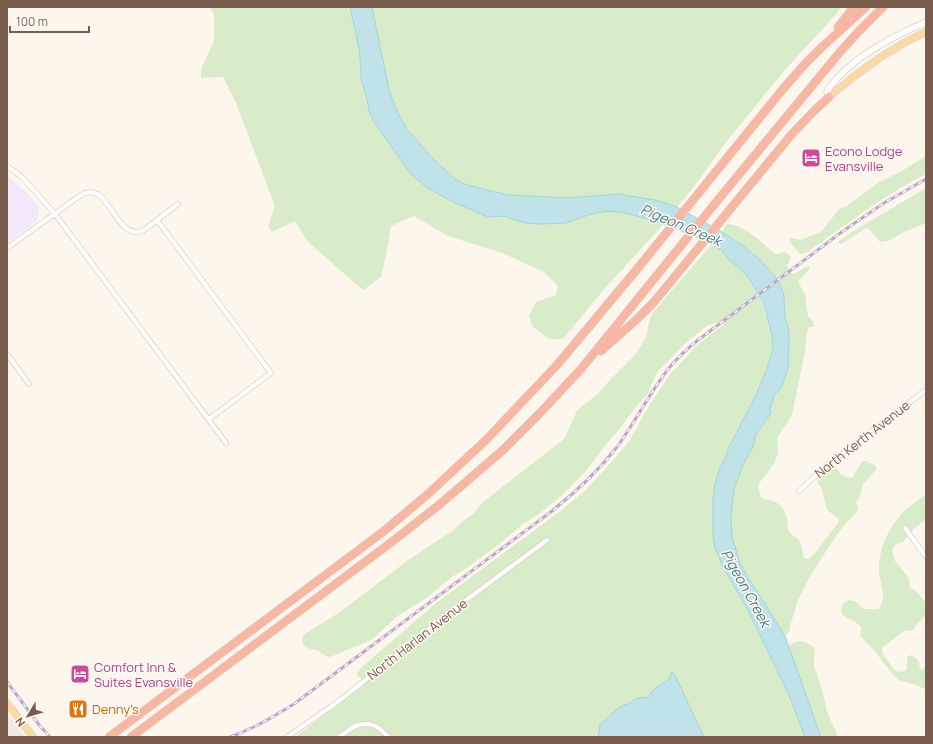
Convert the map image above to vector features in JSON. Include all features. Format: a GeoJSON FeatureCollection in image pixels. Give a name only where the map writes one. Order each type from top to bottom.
{"type":"FeatureCollection","features":[{"type":"Feature","properties":{"kind":"highway"},"geometry":{"type":"LineString","coordinates":[[822,47],[854,7]]}},
{"type":"Feature","properties":{"kind":"highway"},"geometry":{"type":"LineString","coordinates":[[109,737],[395,522],[486,440],[557,366],[804,65],[866,7]]}},
{"type":"Feature","properties":{"kind":"highway"},"geometry":{"type":"LineString","coordinates":[[130,737],[389,544],[439,504],[502,450],[550,403],[581,369],[840,52],[883,7]]}},
{"type":"Feature","properties":{"kind":"highway"},"geometry":{"type":"LineString","coordinates":[[581,369],[654,302],[791,135],[814,110],[829,97]]}},
{"type":"Feature","properties":{"kind":"main road"},"geometry":{"type":"LineString","coordinates":[[829,97],[874,60],[897,46],[926,32]]}},
{"type":"Feature","properties":{"kind":"main road"},"geometry":{"type":"LineString","coordinates":[[7,702],[33,737]]}},
{"type":"Feature","properties":{"kind":"street"},"geometry":{"type":"LineString","coordinates":[[829,97],[827,92],[829,88],[849,67],[877,47],[926,22]]}},
{"type":"Feature","properties":{"kind":"street"},"geometry":{"type":"LineString","coordinates":[[7,166],[22,177],[55,214],[226,443]]}},
{"type":"Feature","properties":{"kind":"street"},"geometry":{"type":"LineString","coordinates":[[7,248],[81,195],[88,192],[97,194],[103,198],[122,225],[137,232],[142,231],[178,204]]}},
{"type":"Feature","properties":{"kind":"street"},"geometry":{"type":"LineString","coordinates":[[157,220],[270,373],[208,419]]}},
{"type":"Feature","properties":{"kind":"street"},"geometry":{"type":"LineString","coordinates":[[7,354],[29,384]]}},
{"type":"Feature","properties":{"kind":"street","name":"North Kerth Avenue"},"geometry":{"type":"LineString","coordinates":[[799,491],[828,464],[926,390]]}},
{"type":"Feature","properties":{"kind":"street"},"geometry":{"type":"LineString","coordinates":[[905,528],[926,557]]}},
{"type":"Feature","properties":{"kind":"street","name":"North Harlan Avenue"},"geometry":{"type":"LineString","coordinates":[[287,737],[339,701],[449,613],[546,540]]}},
{"type":"Feature","properties":{"kind":"street"},"geometry":{"type":"LineString","coordinates":[[340,737],[355,726],[373,724],[382,730],[388,737]]}},
{"type":"Feature","properties":{"kind":"shaded area"},"geometry":{"type":"Polygon","coordinates":[[[7,175],[33,199],[39,209],[37,221],[7,243],[7,175]]]}},
{"type":"Feature","properties":{"kind":"shaded area"},"geometry":{"type":"Polygon","coordinates":[[[7,713],[25,737],[7,737],[7,713]]]}},
{"type":"Feature","properties":{"kind":"green space"},"geometry":{"type":"Polygon","coordinates":[[[210,7],[350,7],[359,48],[361,78],[369,111],[374,122],[410,173],[426,187],[451,201],[488,217],[504,216],[514,220],[588,215],[607,211],[618,211],[664,224],[605,288],[563,339],[549,339],[532,326],[529,316],[536,302],[556,295],[558,286],[544,272],[502,253],[448,236],[414,216],[391,226],[381,277],[363,290],[308,242],[295,221],[272,232],[268,226],[275,206],[236,103],[223,77],[201,78],[201,69],[214,41],[214,15],[210,7]]]}},
{"type":"Feature","properties":{"kind":"green space"},"geometry":{"type":"Polygon","coordinates":[[[372,7],[841,7],[785,70],[726,142],[693,188],[677,207],[655,200],[618,194],[569,198],[509,195],[464,184],[454,178],[433,159],[406,128],[397,111],[389,90],[372,7]]]}},
{"type":"Feature","properties":{"kind":"green space"},"geometry":{"type":"Polygon","coordinates":[[[926,156],[926,174],[895,191],[806,253],[800,254],[792,245],[789,240],[791,238],[800,240],[821,232],[840,208],[847,206],[879,182],[900,172],[926,156]]]}},
{"type":"Feature","properties":{"kind":"green space"},"geometry":{"type":"Polygon","coordinates":[[[926,188],[926,223],[904,232],[888,241],[880,242],[869,229],[866,228],[839,244],[839,241],[855,230],[926,188]]]}},
{"type":"Feature","properties":{"kind":"green space"},"geometry":{"type":"Polygon","coordinates":[[[727,224],[740,227],[759,240],[775,254],[785,252],[788,254],[791,257],[787,266],[792,274],[807,267],[810,269],[798,281],[805,295],[808,316],[813,321],[814,325],[813,327],[809,327],[807,332],[805,351],[792,415],[777,438],[778,453],[774,464],[758,486],[761,497],[776,502],[782,507],[787,518],[788,530],[799,540],[805,559],[809,559],[814,554],[838,523],[839,519],[827,510],[822,488],[817,483],[823,472],[833,464],[841,474],[849,478],[853,477],[862,461],[866,461],[876,466],[876,470],[863,484],[860,496],[856,502],[858,509],[856,513],[838,533],[810,576],[798,600],[790,630],[785,636],[747,577],[740,563],[732,537],[731,515],[734,489],[743,465],[753,447],[756,434],[771,413],[770,409],[782,386],[789,335],[785,318],[784,296],[781,286],[774,275],[759,259],[742,245],[722,232],[727,224]]]}},
{"type":"Feature","properties":{"kind":"green space"},"geometry":{"type":"Polygon","coordinates":[[[712,244],[722,251],[729,260],[741,269],[751,281],[763,304],[772,335],[773,348],[767,369],[755,397],[728,449],[725,459],[720,467],[715,484],[713,498],[713,536],[715,548],[724,569],[749,612],[789,695],[805,737],[704,737],[674,673],[669,680],[662,683],[648,697],[637,698],[628,704],[621,706],[600,725],[598,737],[295,737],[363,686],[361,678],[358,677],[357,673],[362,667],[436,603],[563,509],[587,489],[615,458],[630,440],[647,409],[668,377],[696,346],[723,325],[723,321],[708,325],[682,346],[658,371],[648,394],[635,408],[585,472],[561,496],[539,514],[523,524],[498,545],[452,577],[425,599],[399,615],[371,640],[330,657],[303,645],[302,637],[305,634],[340,612],[407,561],[453,531],[473,514],[483,502],[564,439],[577,411],[598,394],[636,354],[646,337],[650,318],[654,311],[712,244]]]}},
{"type":"Feature","properties":{"kind":"green space"},"geometry":{"type":"Polygon","coordinates":[[[926,494],[926,519],[915,528],[903,542],[896,544],[892,550],[895,561],[909,578],[910,588],[917,592],[926,603],[926,615],[914,629],[911,631],[904,631],[883,647],[882,651],[894,670],[897,672],[905,671],[907,668],[907,657],[910,655],[917,659],[922,670],[926,665],[926,690],[917,685],[898,680],[874,650],[860,636],[861,629],[858,624],[841,613],[842,605],[848,600],[855,601],[863,609],[878,609],[881,605],[883,600],[883,591],[879,563],[885,540],[892,526],[902,513],[926,494]]]}},
{"type":"Feature","properties":{"kind":"green space"},"geometry":{"type":"Polygon","coordinates":[[[800,641],[814,647],[814,666],[822,689],[827,712],[838,737],[821,737],[788,647],[793,643],[800,641]]]}},
{"type":"Feature","properties":{"kind":"water","name":"Pigeon Creek"},"geometry":{"type":"Polygon","coordinates":[[[350,7],[372,7],[389,90],[397,111],[406,128],[433,159],[454,178],[464,184],[509,195],[569,198],[618,194],[655,200],[677,207],[722,232],[742,245],[759,259],[774,275],[781,286],[784,296],[785,318],[789,335],[788,368],[782,386],[775,395],[770,409],[771,413],[756,434],[753,447],[743,465],[734,489],[731,515],[732,537],[740,563],[785,636],[821,737],[805,737],[789,695],[749,612],[724,569],[715,548],[713,536],[713,498],[720,467],[755,397],[767,369],[773,348],[772,335],[764,304],[751,281],[741,269],[729,260],[722,251],[712,244],[664,224],[626,213],[607,211],[588,215],[565,223],[526,223],[504,216],[488,217],[451,201],[426,187],[410,173],[374,122],[369,111],[361,78],[359,48],[350,7]]]}},
{"type":"Feature","properties":{"kind":"water"},"geometry":{"type":"Polygon","coordinates":[[[671,673],[674,673],[704,737],[598,737],[600,725],[617,709],[637,698],[648,697],[657,687],[669,680],[671,673]]]}},
{"type":"Feature","properties":{"kind":"railway"},"geometry":{"type":"LineString","coordinates":[[230,737],[271,718],[294,704],[552,511],[586,481],[610,456],[624,437],[662,377],[687,349],[843,231],[884,203],[926,179]]}},
{"type":"Feature","properties":{"kind":"railway"},"geometry":{"type":"LineString","coordinates":[[7,682],[50,737]]}},
{"type":"Feature","properties":{"kind":"place","name":"Econo Lodge Evansville"},"geometry":{"type":"Point","coordinates":[811,158]}},
{"type":"Feature","properties":{"kind":"place","name":"Comfort Inn & Suites Evansville"},"geometry":{"type":"Point","coordinates":[80,674]}},
{"type":"Feature","properties":{"kind":"place","name":"Denny's"},"geometry":{"type":"Point","coordinates":[78,709]}}]}
